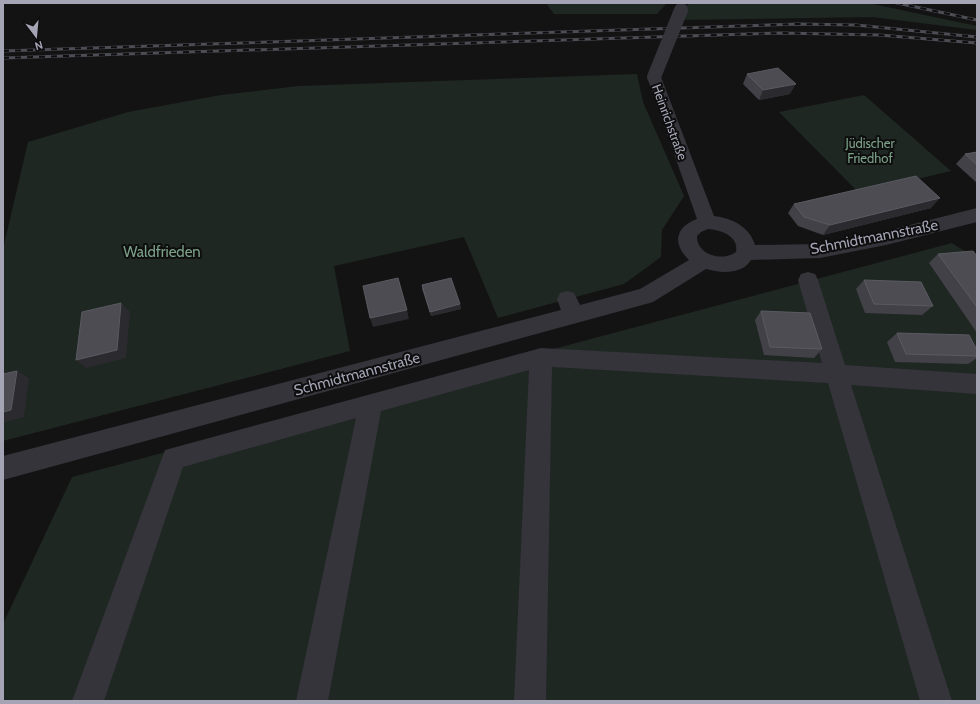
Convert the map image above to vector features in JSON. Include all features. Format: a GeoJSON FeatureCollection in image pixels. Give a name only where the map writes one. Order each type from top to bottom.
{"type":"FeatureCollection","features":[{"type":"Feature","properties":{"kind":"street","name":"Heinrichstraße"},"geometry":{"type":"LineString","coordinates":[[686,7],[660,59],[654,77],[707,222]]}},
{"type":"Feature","properties":{"kind":"street","name":"Schmidtmannstraße"},"geometry":{"type":"LineString","coordinates":[[746,253],[820,251],[886,238],[977,215]]}},
{"type":"Feature","properties":{"kind":"street"},"geometry":{"type":"LineString","coordinates":[[707,222],[726,225],[740,234],[747,245],[746,253],[737,263],[728,265],[714,264],[703,261],[693,253],[688,246],[687,234],[690,229],[697,224],[707,222]]}},
{"type":"Feature","properties":{"kind":"street","name":"Schmidtmannstraße"},"geometry":{"type":"LineString","coordinates":[[3,468],[570,308],[646,296],[703,261]]}},
{"type":"Feature","properties":{"kind":"street"},"geometry":{"type":"LineString","coordinates":[[808,280],[936,701]]}},
{"type":"Feature","properties":{"kind":"street"},"geometry":{"type":"LineString","coordinates":[[530,701],[541,358]]}},
{"type":"Feature","properties":{"kind":"street"},"geometry":{"type":"LineString","coordinates":[[88,701],[174,458],[541,358],[837,374],[977,384]]}},
{"type":"Feature","properties":{"kind":"street"},"geometry":{"type":"LineString","coordinates":[[312,701],[371,404]]}},
{"type":"Feature","properties":{"kind":"green space"},"geometry":{"type":"Polygon","coordinates":[[[546,3],[667,3],[657,14],[554,14],[546,3]]]}},
{"type":"Feature","properties":{"kind":"green space"},"geometry":{"type":"Polygon","coordinates":[[[690,3],[868,3],[977,26],[977,30],[872,17],[677,20],[681,10],[690,3]]]}},
{"type":"Feature","properties":{"kind":"green space","name":"Waldfrieden"},"geometry":{"type":"Polygon","coordinates":[[[637,74],[643,102],[684,196],[662,230],[661,257],[624,284],[498,318],[464,237],[334,266],[350,351],[3,441],[3,249],[28,142],[128,112],[221,95],[298,86],[637,74]]]}},
{"type":"Feature","properties":{"kind":"green space","name":"Jüdischer Friedhof"},"geometry":{"type":"Polygon","coordinates":[[[864,95],[951,171],[859,193],[779,112],[864,95]]]}},
{"type":"Feature","properties":{"kind":"green space"},"geometry":{"type":"Polygon","coordinates":[[[952,243],[977,259],[977,701],[3,701],[3,624],[72,477],[952,243]]]}},
{"type":"Feature","properties":{"kind":"building"},"geometry":{"type":"Polygon","coordinates":[[[778,68],[796,84],[763,90],[747,74],[778,68]]]}},
{"type":"Feature","properties":{"kind":"building"},"geometry":{"type":"Polygon","coordinates":[[[977,152],[977,165],[965,154],[977,152]]]}},
{"type":"Feature","properties":{"kind":"building"},"geometry":{"type":"Polygon","coordinates":[[[916,176],[940,198],[830,225],[804,217],[794,204],[916,176]]]}},
{"type":"Feature","properties":{"kind":"building"},"geometry":{"type":"Polygon","coordinates":[[[973,251],[977,256],[977,307],[938,254],[973,251]]]}},
{"type":"Feature","properties":{"kind":"building"},"geometry":{"type":"Polygon","coordinates":[[[398,278],[407,310],[370,318],[363,286],[398,278]]]}},
{"type":"Feature","properties":{"kind":"building"},"geometry":{"type":"Polygon","coordinates":[[[451,278],[460,304],[430,312],[422,285],[451,278]]]}},
{"type":"Feature","properties":{"kind":"building"},"geometry":{"type":"Polygon","coordinates":[[[864,280],[921,282],[933,306],[874,304],[864,280]]]}},
{"type":"Feature","properties":{"kind":"building"},"geometry":{"type":"Polygon","coordinates":[[[121,303],[117,350],[76,360],[82,312],[121,303]]]}},
{"type":"Feature","properties":{"kind":"building"},"geometry":{"type":"Polygon","coordinates":[[[761,311],[810,313],[822,349],[770,347],[761,311]]]}},
{"type":"Feature","properties":{"kind":"building"},"geometry":{"type":"Polygon","coordinates":[[[897,333],[969,335],[977,350],[977,356],[906,354],[897,333]]]}},
{"type":"Feature","properties":{"kind":"building"},"geometry":{"type":"Polygon","coordinates":[[[17,371],[11,410],[3,412],[3,374],[17,371]]]}},
{"type":"Feature","properties":{"kind":"railway"},"geometry":{"type":"LineString","coordinates":[[897,3],[977,20]]}},
{"type":"Feature","properties":{"kind":"railway"},"geometry":{"type":"LineString","coordinates":[[3,51],[798,24],[856,25],[977,37]]}},
{"type":"Feature","properties":{"kind":"railway"},"geometry":{"type":"LineString","coordinates":[[3,58],[781,33],[879,35],[977,43]]}}]}
